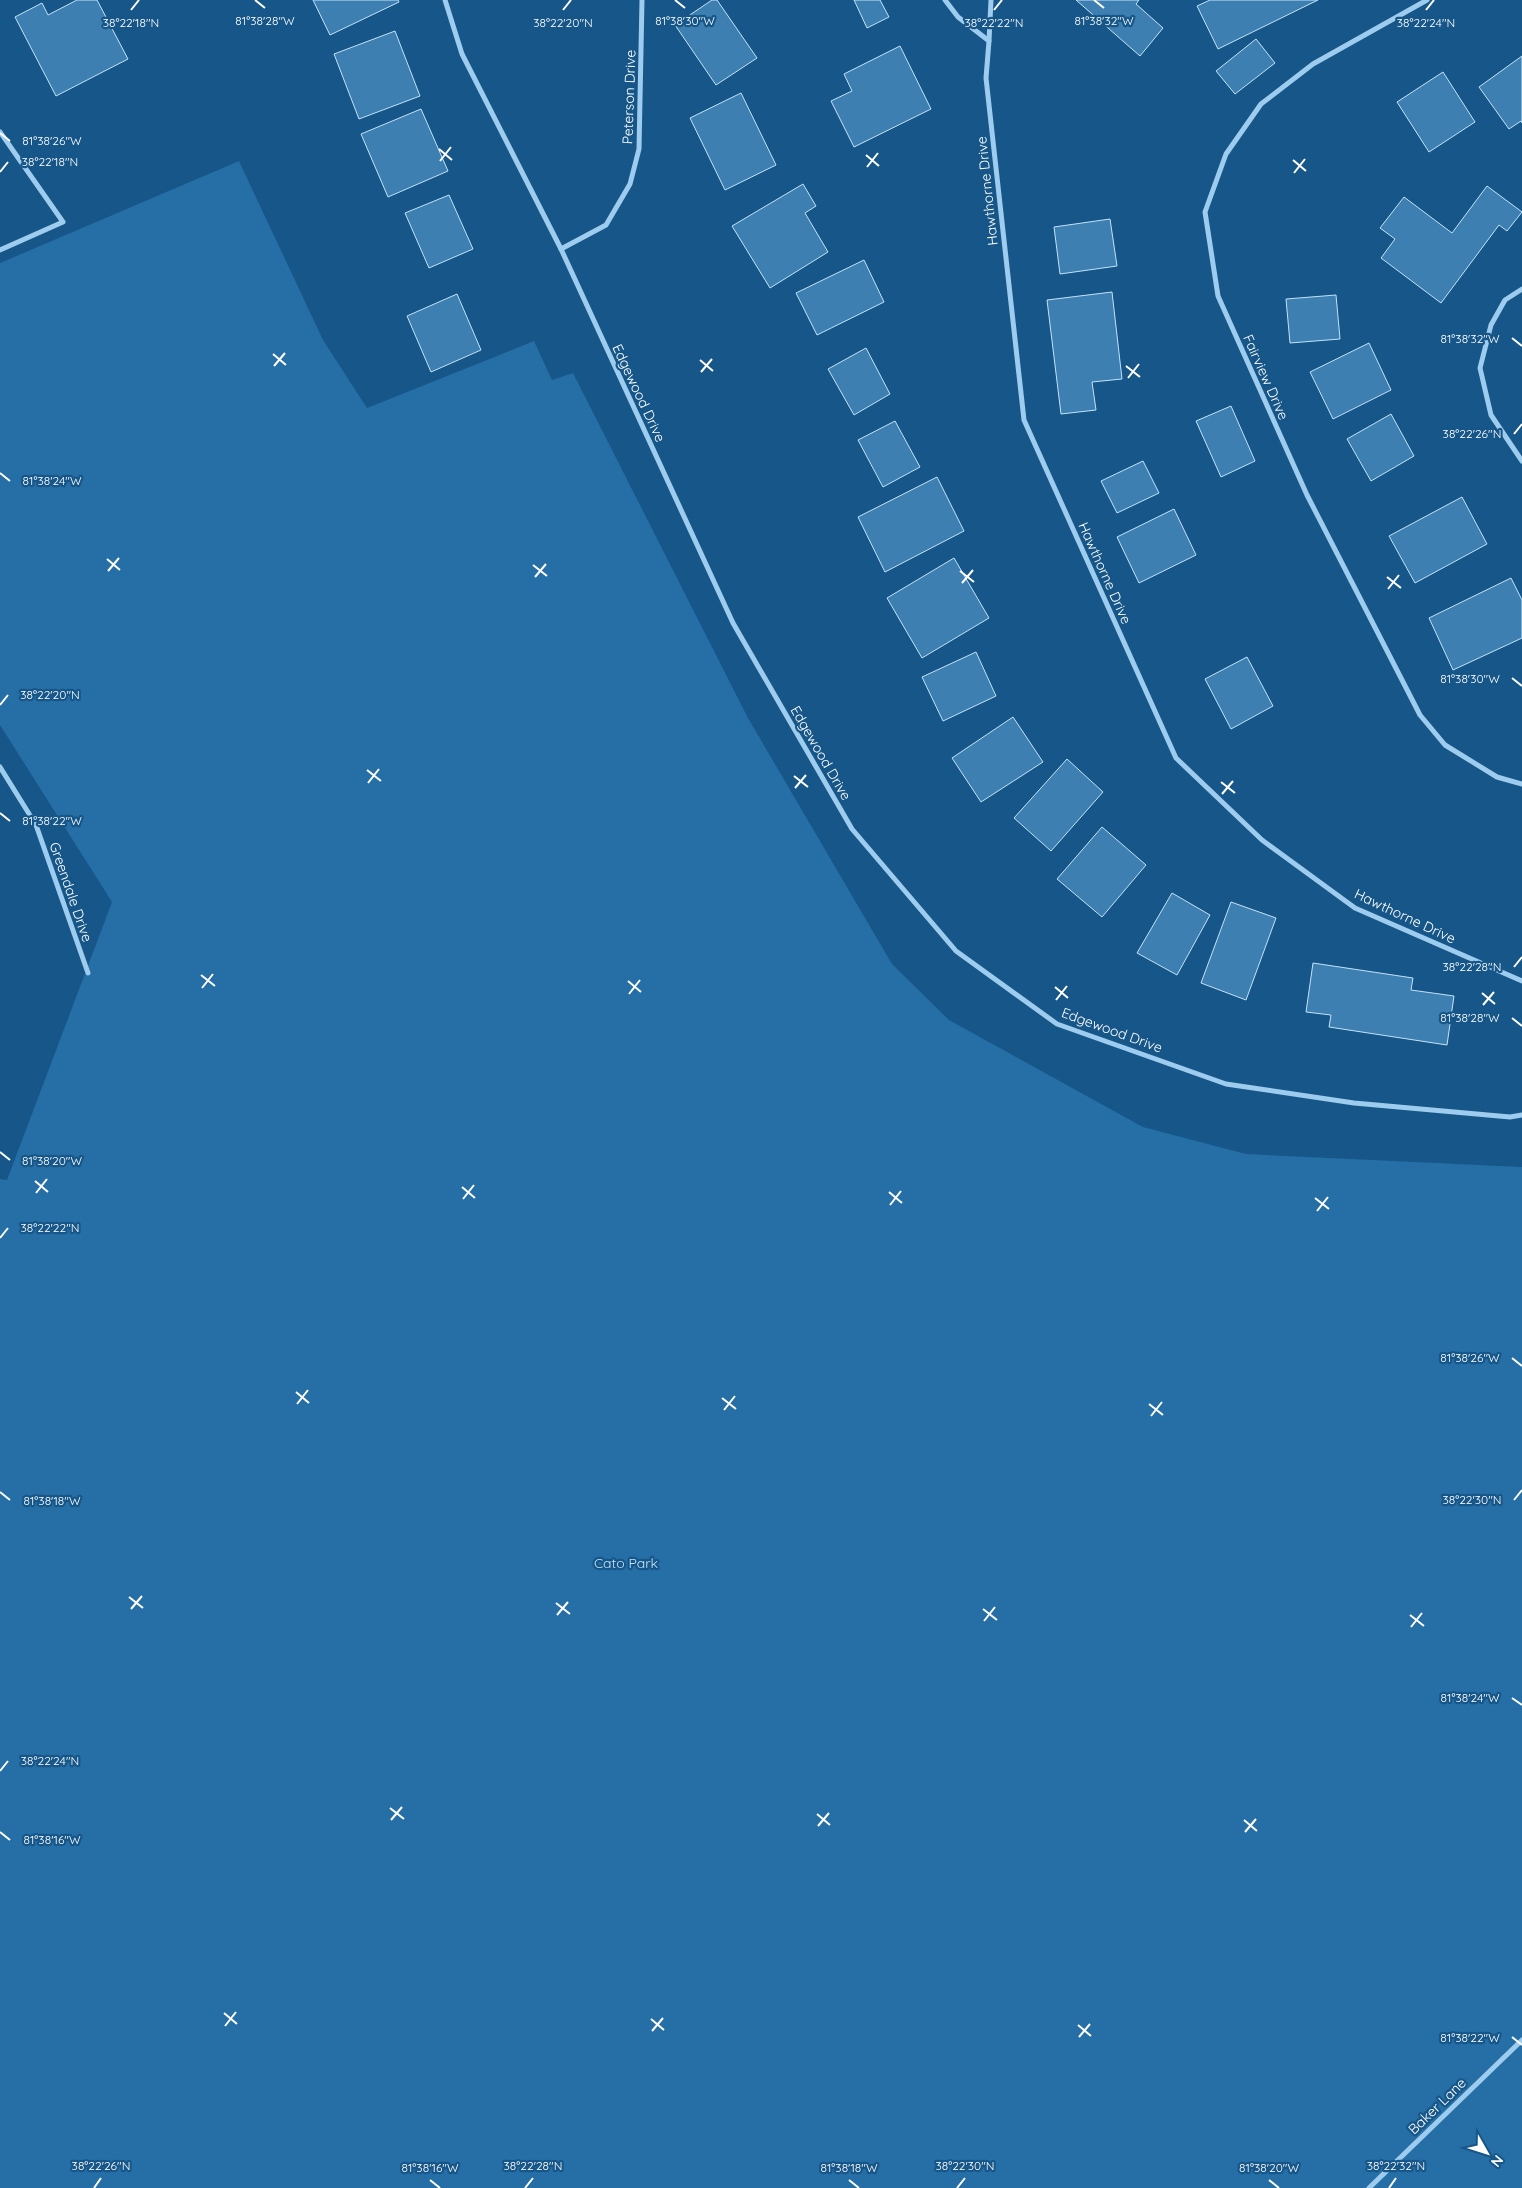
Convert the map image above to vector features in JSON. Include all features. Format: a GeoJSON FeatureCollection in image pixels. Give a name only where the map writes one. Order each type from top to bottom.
{"type":"FeatureCollection","features":[{"type":"Feature","properties":{"kind":"street","name":"Edgewood Drive"},"geometry":{"type":"LineString","coordinates":[[445,0],[462,54],[560,249],[733,623],[852,829],[956,951],[1057,1024],[1226,1084],[1354,1103],[1510,1117],[1522,1115]]}},
{"type":"Feature","properties":{"kind":"street","name":"Peterson Drive"},"geometry":{"type":"LineString","coordinates":[[560,249],[606,226],[630,184],[639,149],[642,0]]}},
{"type":"Feature","properties":{"kind":"street"},"geometry":{"type":"LineString","coordinates":[[945,0],[958,17],[989,41]]}},
{"type":"Feature","properties":{"kind":"street","name":"Hawthorne Drive"},"geometry":{"type":"LineString","coordinates":[[991,0],[986,78],[1024,420],[1176,758],[1262,840],[1355,908],[1522,981]]}},
{"type":"Feature","properties":{"kind":"street","name":"Fairview Drive"},"geometry":{"type":"LineString","coordinates":[[1427,0],[1313,64],[1261,104],[1226,154],[1205,212],[1218,296],[1307,496],[1420,715],[1445,745],[1497,777],[1522,784]]}},
{"type":"Feature","properties":{"kind":"street"},"geometry":{"type":"LineString","coordinates":[[0,132],[63,222],[0,250]]}},
{"type":"Feature","properties":{"kind":"street"},"geometry":{"type":"LineString","coordinates":[[1522,289],[1505,300],[1491,325],[1480,368],[1491,415],[1522,461]]}},
{"type":"Feature","properties":{"kind":"street","name":"Greendale Drive"},"geometry":{"type":"LineString","coordinates":[[0,767],[36,825],[88,973]]}},
{"type":"Feature","properties":{"kind":"street","name":"Baker Lane"},"geometry":{"type":"LineString","coordinates":[[1368,2188],[1522,2040]]}},
{"type":"Feature","properties":{"kind":"green space","name":"Cato Park"},"geometry":{"type":"Polygon","coordinates":[[[239,161],[323,340],[367,408],[534,341],[552,380],[573,373],[748,718],[892,964],[949,1020],[1143,1127],[1246,1154],[1522,1167],[1522,2188],[0,2188],[0,1179],[7,1180],[112,902],[0,725],[0,263],[239,161]]]}},
{"type":"Feature","properties":{"kind":"building"},"geometry":{"type":"Polygon","coordinates":[[[77,0],[97,0],[128,59],[56,96],[15,17],[42,3],[48,15],[77,0]]]}},
{"type":"Feature","properties":{"kind":"building"},"geometry":{"type":"Polygon","coordinates":[[[313,0],[398,0],[399,2],[330,35],[313,0]]]}},
{"type":"Feature","properties":{"kind":"building"},"geometry":{"type":"Polygon","coordinates":[[[712,0],[717,0],[757,58],[716,85],[675,25],[712,0]]]}},
{"type":"Feature","properties":{"kind":"building"},"geometry":{"type":"Polygon","coordinates":[[[854,0],[880,0],[889,17],[867,28],[854,0]]]}},
{"type":"Feature","properties":{"kind":"building"},"geometry":{"type":"Polygon","coordinates":[[[1076,0],[1139,0],[1136,4],[1163,28],[1140,56],[1076,0]]]}},
{"type":"Feature","properties":{"kind":"building"},"geometry":{"type":"Polygon","coordinates":[[[1210,0],[1318,0],[1218,49],[1197,6],[1210,0]]]}},
{"type":"Feature","properties":{"kind":"building"},"geometry":{"type":"Polygon","coordinates":[[[395,31],[420,96],[359,119],[334,54],[395,31]]]}},
{"type":"Feature","properties":{"kind":"building"},"geometry":{"type":"Polygon","coordinates":[[[1256,39],[1275,63],[1235,94],[1216,71],[1256,39]]]}},
{"type":"Feature","properties":{"kind":"building"},"geometry":{"type":"Polygon","coordinates":[[[900,46],[931,109],[854,147],[831,101],[852,91],[844,74],[900,46]]]}},
{"type":"Feature","properties":{"kind":"building"},"geometry":{"type":"Polygon","coordinates":[[[1522,56],[1522,123],[1521,121],[1509,129],[1479,87],[1522,56]]]}},
{"type":"Feature","properties":{"kind":"building"},"geometry":{"type":"Polygon","coordinates":[[[1443,72],[1475,122],[1429,152],[1397,102],[1443,72]]]}},
{"type":"Feature","properties":{"kind":"building"},"geometry":{"type":"Polygon","coordinates":[[[741,93],[776,165],[725,190],[690,118],[741,93]]]}},
{"type":"Feature","properties":{"kind":"building"},"geometry":{"type":"Polygon","coordinates":[[[421,109],[448,171],[388,197],[361,134],[421,109]]]}},
{"type":"Feature","properties":{"kind":"building"},"geometry":{"type":"Polygon","coordinates":[[[803,184],[816,206],[805,213],[828,252],[770,288],[732,226],[803,184]]]}},
{"type":"Feature","properties":{"kind":"building"},"geometry":{"type":"Polygon","coordinates":[[[1487,186],[1522,212],[1507,231],[1499,225],[1441,303],[1381,258],[1395,239],[1380,228],[1404,197],[1452,233],[1487,186]]]}},
{"type":"Feature","properties":{"kind":"building"},"geometry":{"type":"Polygon","coordinates":[[[449,195],[473,249],[429,268],[405,213],[449,195]]]}},
{"type":"Feature","properties":{"kind":"building"},"geometry":{"type":"Polygon","coordinates":[[[1110,219],[1117,266],[1060,274],[1054,227],[1110,219]]]}},
{"type":"Feature","properties":{"kind":"building"},"geometry":{"type":"Polygon","coordinates":[[[864,260],[884,302],[817,335],[796,293],[864,260]]]}},
{"type":"Feature","properties":{"kind":"building"},"geometry":{"type":"Polygon","coordinates":[[[1112,292],[1122,379],[1092,382],[1096,410],[1061,414],[1047,300],[1112,292]]]}},
{"type":"Feature","properties":{"kind":"building"},"geometry":{"type":"Polygon","coordinates":[[[457,294],[481,350],[431,372],[407,316],[457,294]]]}},
{"type":"Feature","properties":{"kind":"building"},"geometry":{"type":"Polygon","coordinates":[[[1336,295],[1340,339],[1290,343],[1286,299],[1336,295]]]}},
{"type":"Feature","properties":{"kind":"building"},"geometry":{"type":"Polygon","coordinates":[[[1369,343],[1391,390],[1333,419],[1310,372],[1369,343]]]}},
{"type":"Feature","properties":{"kind":"building"},"geometry":{"type":"Polygon","coordinates":[[[866,348],[890,394],[854,415],[828,369],[866,348]]]}},
{"type":"Feature","properties":{"kind":"building"},"geometry":{"type":"Polygon","coordinates":[[[1231,406],[1255,461],[1221,477],[1196,421],[1231,406]]]}},
{"type":"Feature","properties":{"kind":"building"},"geometry":{"type":"Polygon","coordinates":[[[1391,414],[1414,456],[1371,481],[1347,439],[1391,414]]]}},
{"type":"Feature","properties":{"kind":"building"},"geometry":{"type":"Polygon","coordinates":[[[895,421],[920,467],[883,487],[858,440],[895,421]]]}},
{"type":"Feature","properties":{"kind":"building"},"geometry":{"type":"Polygon","coordinates":[[[1143,461],[1159,493],[1117,513],[1101,481],[1143,461]]]}},
{"type":"Feature","properties":{"kind":"building"},"geometry":{"type":"Polygon","coordinates":[[[937,477],[964,531],[885,572],[858,517],[937,477]]]}},
{"type":"Feature","properties":{"kind":"building"},"geometry":{"type":"Polygon","coordinates":[[[1462,497],[1487,544],[1415,583],[1389,536],[1462,497]]]}},
{"type":"Feature","properties":{"kind":"building"},"geometry":{"type":"Polygon","coordinates":[[[1174,509],[1196,555],[1139,583],[1117,537],[1174,509]]]}},
{"type":"Feature","properties":{"kind":"building"},"geometry":{"type":"Polygon","coordinates":[[[954,558],[989,618],[922,658],[887,598],[954,558]]]}},
{"type":"Feature","properties":{"kind":"building"},"geometry":{"type":"Polygon","coordinates":[[[1511,578],[1522,600],[1522,638],[1453,670],[1429,618],[1511,578]]]}},
{"type":"Feature","properties":{"kind":"building"},"geometry":{"type":"Polygon","coordinates":[[[976,652],[996,696],[943,721],[922,677],[976,652]]]}},
{"type":"Feature","properties":{"kind":"building"},"geometry":{"type":"Polygon","coordinates":[[[1247,657],[1273,706],[1231,729],[1205,679],[1247,657]]]}},
{"type":"Feature","properties":{"kind":"building"},"geometry":{"type":"Polygon","coordinates":[[[1013,717],[1043,762],[981,802],[952,758],[1013,717]]]}},
{"type":"Feature","properties":{"kind":"building"},"geometry":{"type":"Polygon","coordinates":[[[1067,759],[1103,792],[1051,851],[1014,818],[1067,759]]]}},
{"type":"Feature","properties":{"kind":"building"},"geometry":{"type":"Polygon","coordinates":[[[1102,827],[1146,865],[1102,917],[1057,879],[1102,827]]]}},
{"type":"Feature","properties":{"kind":"building"},"geometry":{"type":"Polygon","coordinates":[[[1172,893],[1210,915],[1177,975],[1137,953],[1172,893]]]}},
{"type":"Feature","properties":{"kind":"building"},"geometry":{"type":"Polygon","coordinates":[[[1231,902],[1276,918],[1246,1000],[1201,983],[1231,902]]]}},
{"type":"Feature","properties":{"kind":"building"},"geometry":{"type":"Polygon","coordinates":[[[1313,963],[1413,978],[1411,990],[1454,996],[1447,1045],[1329,1027],[1331,1015],[1306,1012],[1313,963]]]}}]}
